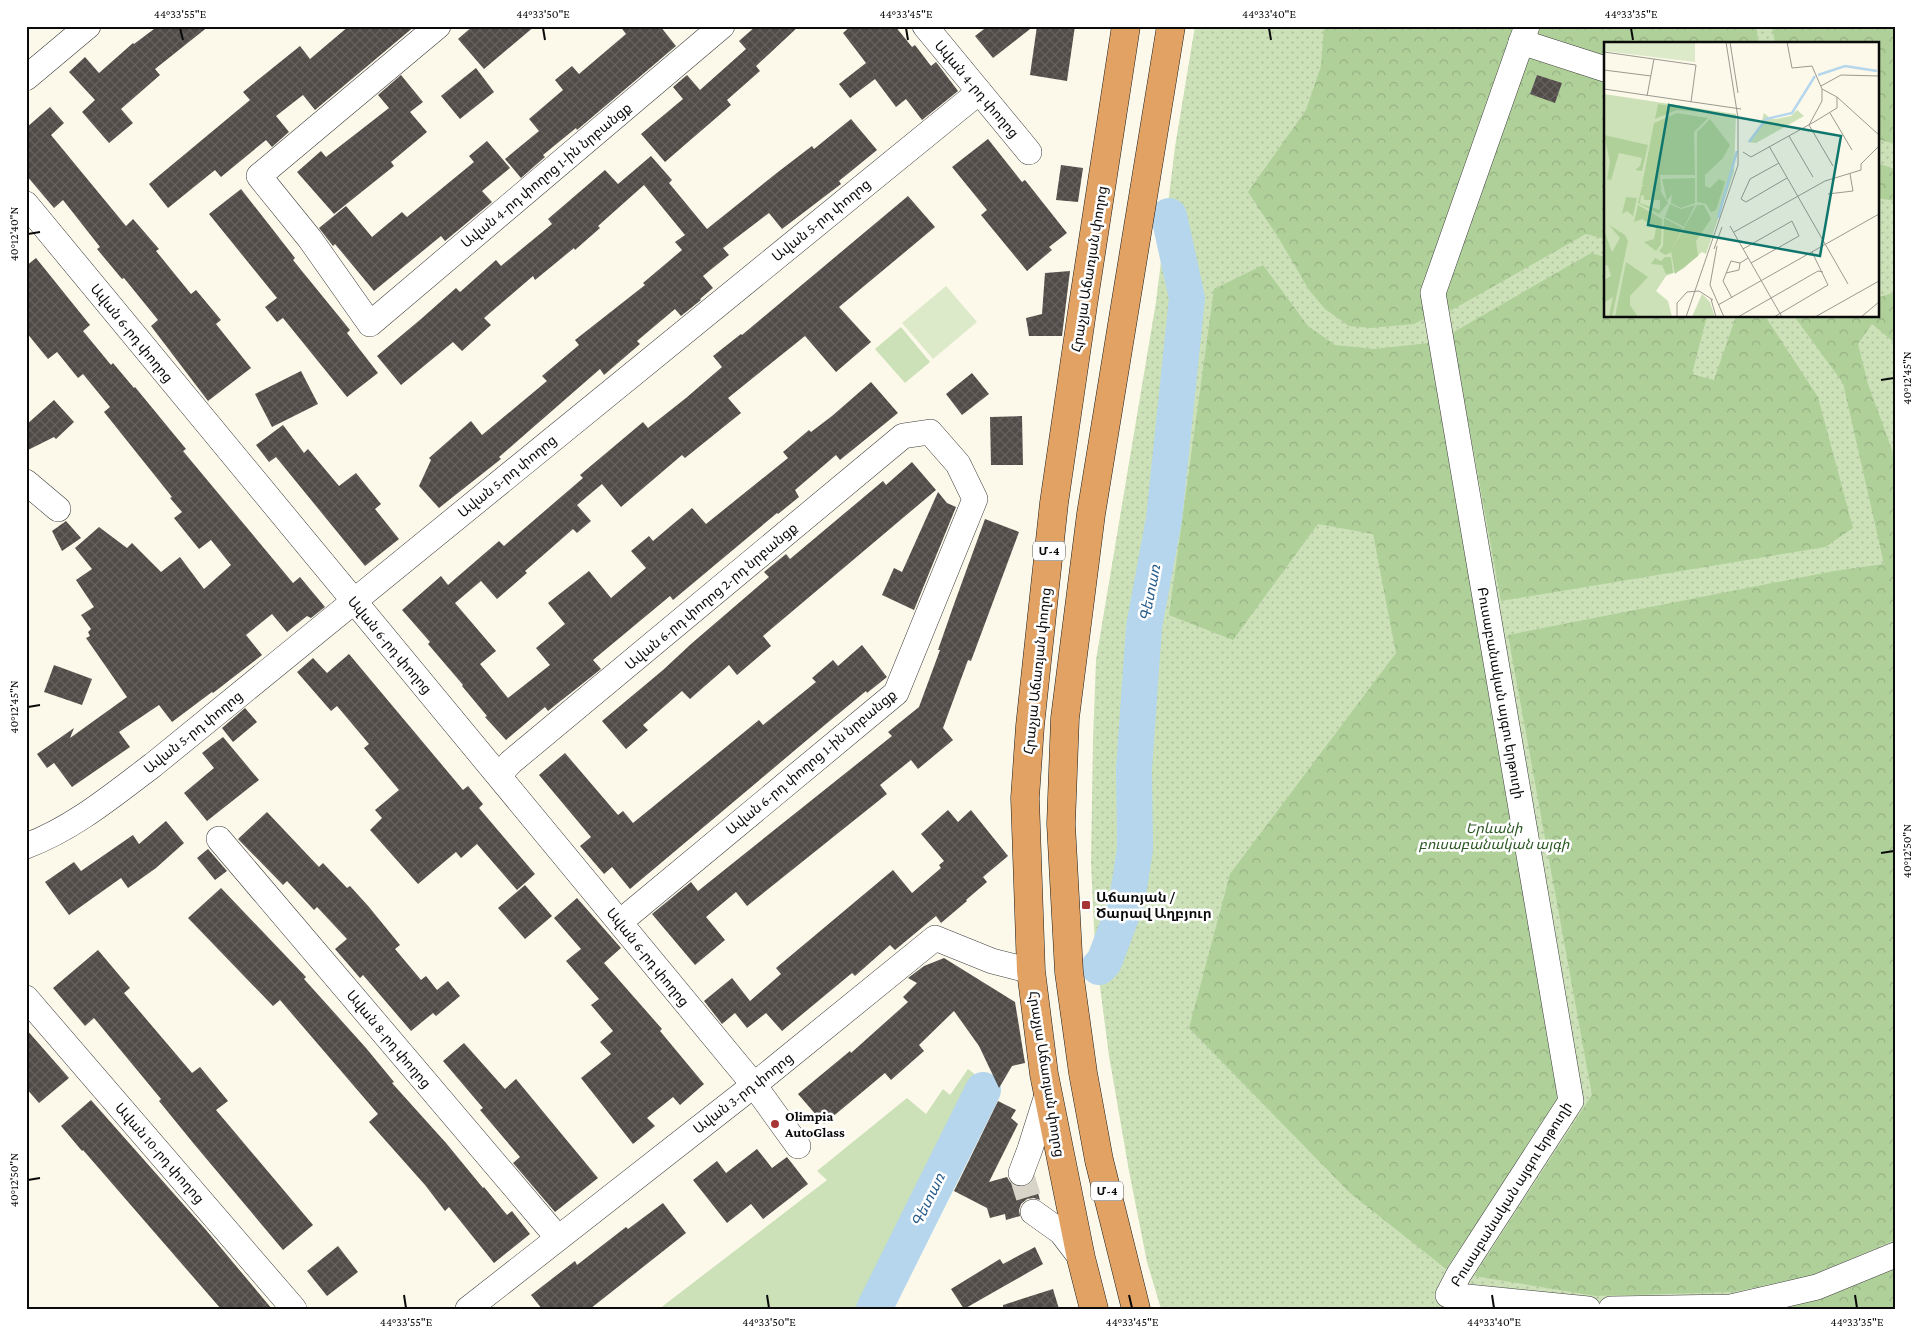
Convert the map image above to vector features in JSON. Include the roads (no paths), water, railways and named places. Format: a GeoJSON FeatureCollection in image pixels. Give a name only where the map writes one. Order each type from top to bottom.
{"type":"FeatureCollection","features":[{"type":"Feature","properties":{"kind":"highway","name":"Հրաչյա Աճառյան փողոց"},"geometry":{"type":"LineString","coordinates":[[1094,1309],[1081,1258],[1048,1092],[1031,972],[1025,798],[1030,726],[1054,503],[1082,305],[1126,29]]}},
{"type":"Feature","properties":{"kind":"highway","name":"Մ-4"},"geometry":{"type":"LineString","coordinates":[[1136,1309],[1099,1160],[1083,1073],[1069,972],[1061,824],[1065,718],[1091,514],[1170,31]]}},
{"type":"Feature","properties":{"kind":"street"},"geometry":{"type":"LineString","coordinates":[[26,78],[88,26]]}},
{"type":"Feature","properties":{"kind":"street","name":"Ավան 4-րդ փողոց 1-ին նրբանցք"},"geometry":{"type":"LineString","coordinates":[[438,26],[259,176],[310,239],[370,324],[722,26]]}},
{"type":"Feature","properties":{"kind":"street","name":"Ավան 4-րդ փողոց"},"geometry":{"type":"LineString","coordinates":[[925,26],[1030,152]]}},
{"type":"Feature","properties":{"kind":"street"},"geometry":{"type":"LineString","coordinates":[[1524,34],[1604,69]]}},
{"type":"Feature","properties":{"kind":"street","name":"Բուսաբանական այգու երթուղի"},"geometry":{"type":"LineString","coordinates":[[1524,34],[1433,293],[1572,1101],[1459,1274],[1448,1295],[1588,1309]]}},
{"type":"Feature","properties":{"kind":"street","name":"Ավան 5-րդ փողոց"},"geometry":{"type":"LineString","coordinates":[[26,846],[39,841],[88,813],[153,765],[979,92]]}},
{"type":"Feature","properties":{"kind":"street","name":"Ավան 6-րդ փողոց"},"geometry":{"type":"LineString","coordinates":[[26,204],[754,1085],[798,1146]]}},
{"type":"Feature","properties":{"kind":"street","name":"Ավան 6-րդ փողոց 2-րդ նրբանցք"},"geometry":{"type":"LineString","coordinates":[[499,775],[512,762],[903,436],[930,432]]}},
{"type":"Feature","properties":{"kind":"street","name":"Ավան 6-րդ փողոց 1-ին նրբանցք"},"geometry":{"type":"LineString","coordinates":[[620,922],[896,693],[975,499],[958,464],[930,432]]}},
{"type":"Feature","properties":{"kind":"street"},"geometry":{"type":"LineString","coordinates":[[26,482],[58,509]]}},
{"type":"Feature","properties":{"kind":"street","name":"Ավան 8-րդ փողոց"},"geometry":{"type":"LineString","coordinates":[[219,839],[558,1238]]}},
{"type":"Feature","properties":{"kind":"street","name":"Ավան 3-րդ փողոց"},"geometry":{"type":"LineString","coordinates":[[468,1309],[754,1085],[935,938],[992,961],[1031,972]]}},
{"type":"Feature","properties":{"kind":"street","name":"Ավան 10-րդ փողոց"},"geometry":{"type":"LineString","coordinates":[[26,998],[294,1309]]}},
{"type":"Feature","properties":{"kind":"street"},"geometry":{"type":"LineString","coordinates":[[1021,1173],[1048,1092]]}},
{"type":"Feature","properties":{"kind":"street"},"geometry":{"type":"LineString","coordinates":[[1033,1212],[1061,1232],[1081,1258]]}},
{"type":"Feature","properties":{"kind":"street"},"geometry":{"type":"LineString","coordinates":[[1611,1309],[1731,1307],[1817,1287],[1895,1255]]}},
{"type":"Feature","properties":{"kind":"waterway","name":"Գետառ"},"geometry":{"type":"LineString","coordinates":[[1099,967],[1104,962],[1127,901],[1135,849],[1134,769],[1144,627],[1164,519],[1187,298],[1169,216]]}},
{"type":"Feature","properties":{"kind":"waterway","name":"Գետառ"},"geometry":{"type":"LineString","coordinates":[[874,1309],[983,1090]]}},
{"type":"Feature","properties":{"kind":"tunnel"},"geometry":{"type":"LineString","coordinates":[[1021,1173],[1033,1212]]}},
{"type":"Feature","properties":{"kind":"place","name":"Աճառյան / Ծարավ Աղբյուր"},"geometry":{"type":"Point","coordinates":[1086,905]}},
{"type":"Feature","properties":{"kind":"place","name":"Olimpia AutoGlass"},"geometry":{"type":"Point","coordinates":[775,1124]}},
{"type":"Feature","properties":{"kind":"park label","name":"Երևանի բուսաբանական այգի"},"geometry":{"type":"Point","coordinates":[1494,836]}}]}
